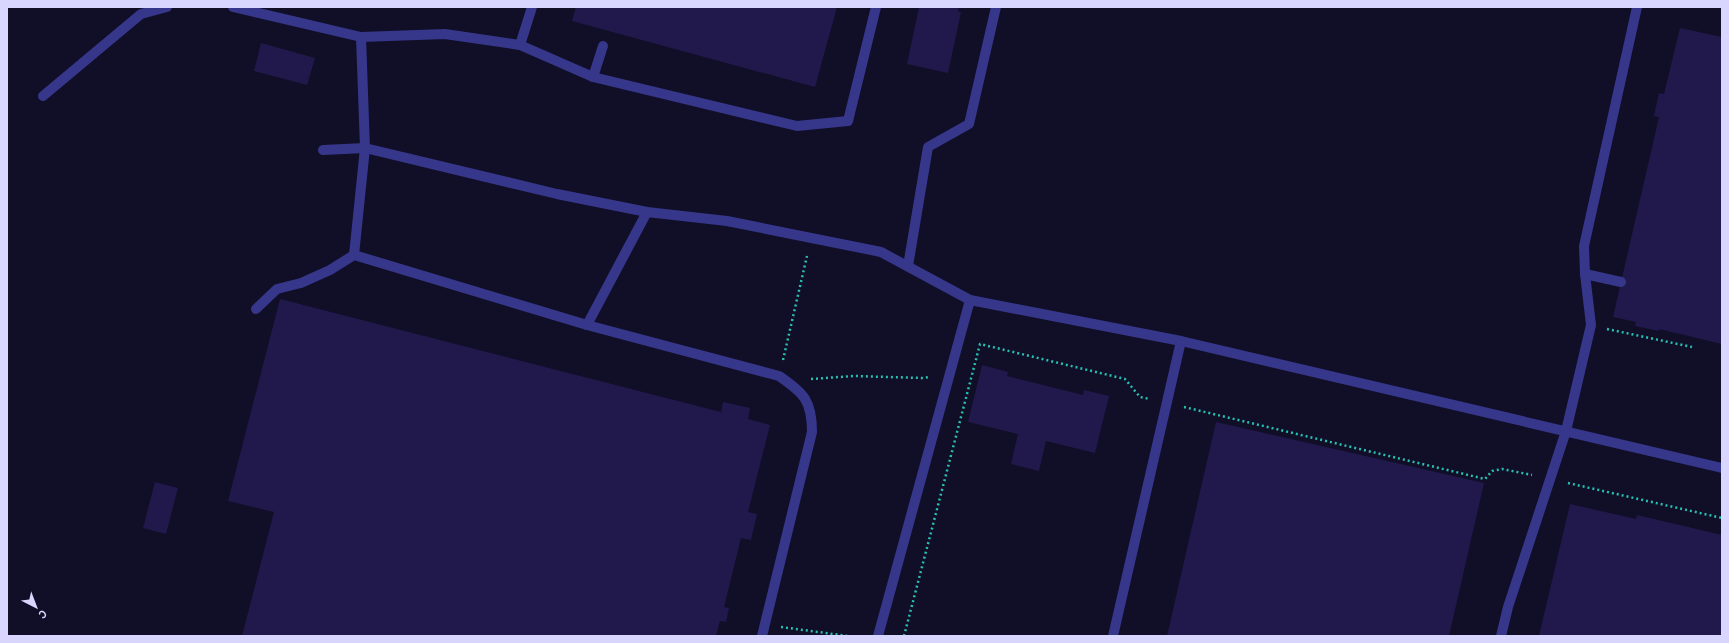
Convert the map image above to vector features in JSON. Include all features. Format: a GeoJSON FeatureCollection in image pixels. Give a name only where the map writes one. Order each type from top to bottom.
{"type":"FeatureCollection","features":[{"type":"Feature","properties":{"kind":"lane"},"geometry":{"type":"LineString","coordinates":[[43,96],[141,14],[167,7]]}},
{"type":"Feature","properties":{"kind":"lane"},"geometry":{"type":"LineString","coordinates":[[233,7],[361,37],[445,34],[520,45],[592,77],[797,126],[848,121],[876,7]]}},
{"type":"Feature","properties":{"kind":"lane"},"geometry":{"type":"LineString","coordinates":[[520,45],[532,7]]}},
{"type":"Feature","properties":{"kind":"lane"},"geometry":{"type":"LineString","coordinates":[[908,266],[928,147],[969,124],[996,7]]}},
{"type":"Feature","properties":{"kind":"lane"},"geometry":{"type":"LineString","coordinates":[[1501,636],[1508,607],[1566,431],[1591,325],[1585,274],[1584,246],[1637,7]]}},
{"type":"Feature","properties":{"kind":"lane"},"geometry":{"type":"LineString","coordinates":[[354,255],[365,148],[361,37]]}},
{"type":"Feature","properties":{"kind":"lane"},"geometry":{"type":"LineString","coordinates":[[592,77],[603,46]]}},
{"type":"Feature","properties":{"kind":"lane"},"geometry":{"type":"LineString","coordinates":[[323,150],[365,148],[557,194],[647,212],[727,222],[881,252],[970,300],[1181,341],[1722,468]]}},
{"type":"Feature","properties":{"kind":"lane"},"geometry":{"type":"LineString","coordinates":[[587,325],[647,212]]}},
{"type":"Feature","properties":{"kind":"lane"},"geometry":{"type":"LineString","coordinates":[[256,308],[277,289],[301,283],[330,270],[354,255],[587,325],[779,376],[803,395],[809,405],[812,417],[812,432],[762,636]]}},
{"type":"Feature","properties":{"kind":"lane"},"geometry":{"type":"LineString","coordinates":[[1585,274],[1621,282]]}},
{"type":"Feature","properties":{"kind":"lane"},"geometry":{"type":"LineString","coordinates":[[878,636],[970,300]]}},
{"type":"Feature","properties":{"kind":"lane"},"geometry":{"type":"LineString","coordinates":[[1113,636],[1181,341]]}},
{"type":"Feature","properties":{"kind":"path"},"geometry":{"type":"LineString","coordinates":[[779,376],[812,238]]}},
{"type":"Feature","properties":{"kind":"path"},"geometry":{"type":"LineString","coordinates":[[1591,325],[1692,347]]}},
{"type":"Feature","properties":{"kind":"path"},"geometry":{"type":"LineString","coordinates":[[904,636],[980,344],[1125,379],[1140,397],[1485,479],[1492,470],[1502,469],[1722,518]]}},
{"type":"Feature","properties":{"kind":"path"},"geometry":{"type":"LineString","coordinates":[[765,623],[775,626],[848,636]]}},
{"type":"Feature","properties":{"kind":"building"},"geometry":{"type":"Polygon","coordinates":[[[576,7],[837,7],[815,87],[572,21],[576,7]]]}},
{"type":"Feature","properties":{"kind":"building"},"geometry":{"type":"Polygon","coordinates":[[[919,7],[959,7],[958,12],[961,12],[948,73],[907,64],[919,7]]]}},
{"type":"Feature","properties":{"kind":"building"},"geometry":{"type":"Polygon","coordinates":[[[1680,28],[1722,37],[1722,344],[1659,329],[1659,331],[1635,326],[1636,322],[1613,317],[1659,117],[1654,116],[1659,93],[1664,94],[1680,28]]]}},
{"type":"Feature","properties":{"kind":"building"},"geometry":{"type":"Polygon","coordinates":[[[261,43],[315,58],[307,85],[254,71],[261,43]]]}},
{"type":"Feature","properties":{"kind":"building"},"geometry":{"type":"Polygon","coordinates":[[[280,299],[721,412],[723,402],[750,408],[748,419],[770,425],[748,512],[757,514],[751,540],[741,538],[724,607],[729,608],[726,622],[720,621],[716,636],[242,636],[274,512],[228,501],[280,299]]]}},
{"type":"Feature","properties":{"kind":"building"},"geometry":{"type":"Polygon","coordinates":[[[982,365],[1008,372],[1007,376],[1083,395],[1084,390],[1109,396],[1095,453],[1046,441],[1039,471],[1011,464],[1018,434],[968,422],[982,365]]]}},
{"type":"Feature","properties":{"kind":"building"},"geometry":{"type":"Polygon","coordinates":[[[1216,422],[1484,483],[1449,636],[1167,636],[1216,422]]]}},
{"type":"Feature","properties":{"kind":"building"},"geometry":{"type":"Polygon","coordinates":[[[155,482],[178,488],[166,534],[143,528],[155,482]]]}},
{"type":"Feature","properties":{"kind":"building"},"geometry":{"type":"Polygon","coordinates":[[[1570,504],[1636,519],[1637,515],[1722,535],[1722,636],[1539,636],[1570,504]]]}}]}
